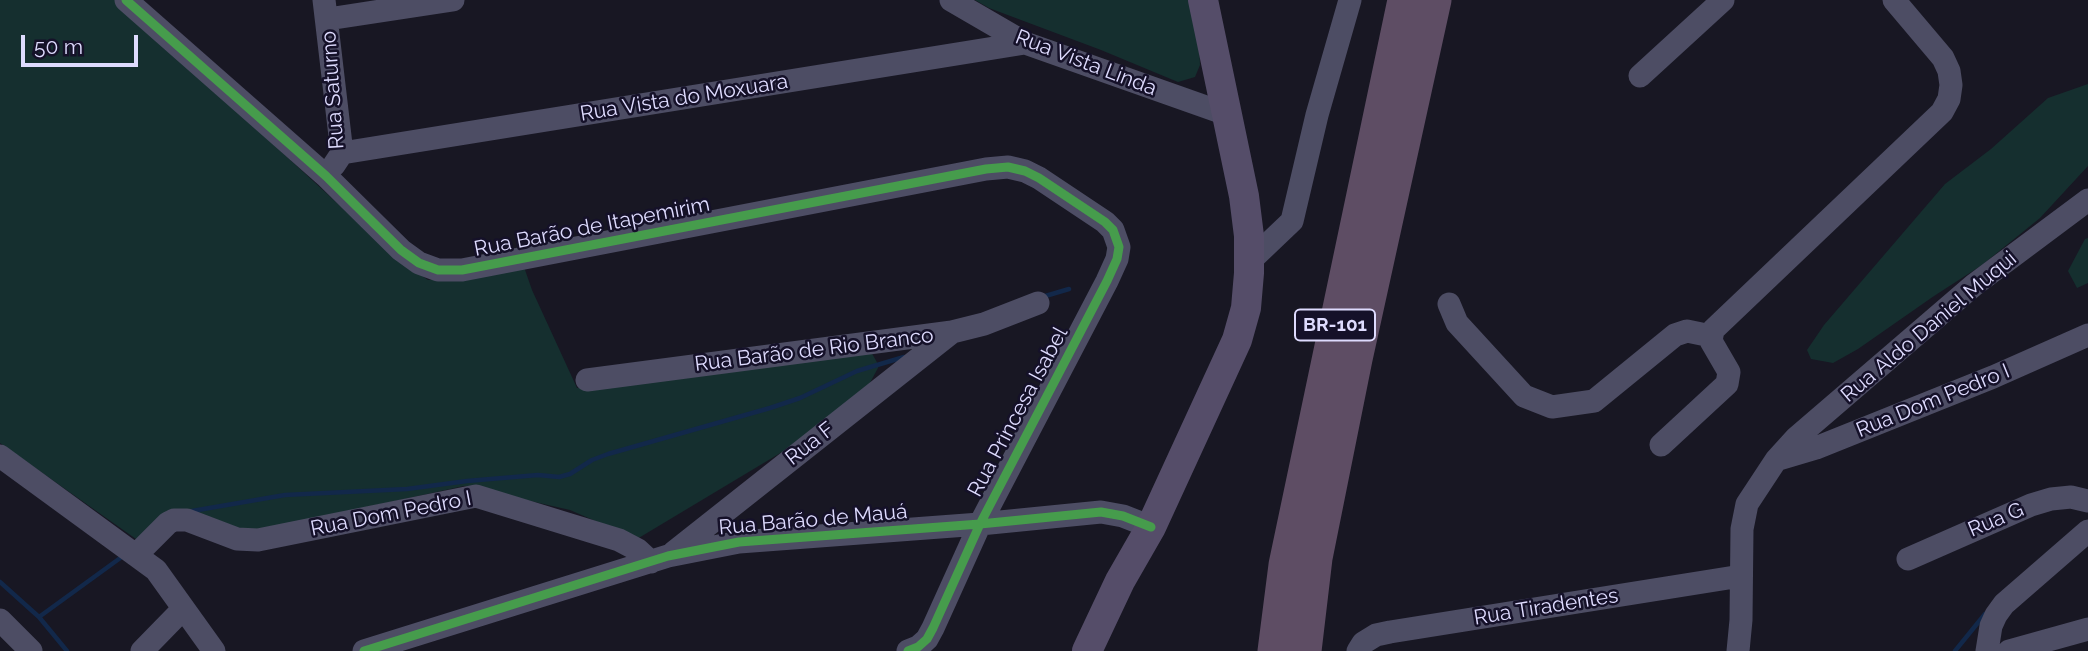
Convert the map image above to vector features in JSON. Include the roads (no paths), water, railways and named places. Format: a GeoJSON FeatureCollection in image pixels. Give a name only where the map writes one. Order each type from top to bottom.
{"type":"FeatureCollection","features":[{"type":"Feature","properties":{"kind":"highway","name":"BR-101"},"geometry":{"type":"LineString","coordinates":[[1274,651],[1285,565],[1404,0]]}},
{"type":"Feature","properties":{"kind":"highway","name":"BR-101"},"geometry":{"type":"LineString","coordinates":[[1305,651],[1318,545],[1435,0]]}},
{"type":"Feature","properties":{"kind":"main road"},"geometry":{"type":"LineString","coordinates":[[1087,651],[1120,581],[1151,527],[1237,340],[1246,308],[1249,236],[1244,196],[1203,0]]}},
{"type":"Feature","properties":{"kind":"street","name":"Rua Barão de Itapemirim"},"geometry":{"type":"LineString","coordinates":[[126,0],[326,176],[401,250],[419,263],[438,270],[463,270],[986,169],[1008,167],[1039,178],[1105,222],[1117,238],[1117,259]]}},
{"type":"Feature","properties":{"kind":"street"},"geometry":{"type":"LineString","coordinates":[[326,10],[453,0]]}},
{"type":"Feature","properties":{"kind":"street","name":"Rua Vista Linda"},"geometry":{"type":"LineString","coordinates":[[951,0],[1025,43],[1226,114]]}},
{"type":"Feature","properties":{"kind":"street"},"geometry":{"type":"LineString","coordinates":[[1249,261],[1292,221],[1317,115],[1350,0]]}},
{"type":"Feature","properties":{"kind":"street"},"geometry":{"type":"LineString","coordinates":[[1640,76],[1723,0]]}},
{"type":"Feature","properties":{"kind":"street"},"geometry":{"type":"LineString","coordinates":[[1661,445],[1727,384],[1729,372],[1713,346],[1713,330],[1942,112],[1949,99],[1950,71],[1894,0]]}},
{"type":"Feature","properties":{"kind":"street","name":"Rua Saturno"},"geometry":{"type":"LineString","coordinates":[[326,10],[342,153],[326,176]]}},
{"type":"Feature","properties":{"kind":"street","name":"Rua Vista do Moxuara"},"geometry":{"type":"LineString","coordinates":[[342,153],[1025,43]]}},
{"type":"Feature","properties":{"kind":"street","name":"Rua Aldo Daniel Muqui"},"geometry":{"type":"LineString","coordinates":[[1738,651],[1742,529],[1747,504],[1776,460],[1796,438],[1975,285],[2088,200]]}},
{"type":"Feature","properties":{"kind":"street","name":"Rua Princesa Isabel"},"geometry":{"type":"LineString","coordinates":[[908,651],[927,639],[933,628],[980,524],[1117,259]]}},
{"type":"Feature","properties":{"kind":"street","name":"Rua Barão de Rio Branco"},"geometry":{"type":"LineString","coordinates":[[587,380],[952,332],[984,324],[1038,303]]}},
{"type":"Feature","properties":{"kind":"street"},"geometry":{"type":"LineString","coordinates":[[1448,304],[1457,323],[1524,396],[1552,407],[1594,401],[1675,335],[1686,331],[1711,335]]}},
{"type":"Feature","properties":{"kind":"street","name":"Rua F"},"geometry":{"type":"LineString","coordinates":[[659,559],[952,332]]}},
{"type":"Feature","properties":{"kind":"street","name":"Rua Dom Pedro I"},"geometry":{"type":"LineString","coordinates":[[1776,460],[1816,448],[2088,335]]}},
{"type":"Feature","properties":{"kind":"street"},"geometry":{"type":"LineString","coordinates":[[0,456],[156,570],[214,651]]}},
{"type":"Feature","properties":{"kind":"street","name":"Rua Dom Pedro I"},"geometry":{"type":"LineString","coordinates":[[136,555],[174,520],[187,520],[237,539],[258,540],[476,496],[619,540],[659,559]]}},
{"type":"Feature","properties":{"kind":"street","name":"Rua G"},"geometry":{"type":"LineString","coordinates":[[1908,559],[2031,505],[2071,497],[2088,501]]}},
{"type":"Feature","properties":{"kind":"street","name":"Rua Barão de Mauá"},"geometry":{"type":"LineString","coordinates":[[364,651],[659,559],[739,542],[1101,512],[1123,516],[1151,527]]}},
{"type":"Feature","properties":{"kind":"street"},"geometry":{"type":"LineString","coordinates":[[1987,651],[1991,626],[2004,604],[2088,531]]}},
{"type":"Feature","properties":{"kind":"street","name":"Rua Tiradentes"},"geometry":{"type":"LineString","coordinates":[[1358,651],[1363,643],[1376,635],[1390,632],[1741,576]]}},
{"type":"Feature","properties":{"kind":"street"},"geometry":{"type":"LineString","coordinates":[[142,651],[183,610]]}},
{"type":"Feature","properties":{"kind":"street"},"geometry":{"type":"LineString","coordinates":[[0,620],[31,651]]}},
{"type":"Feature","properties":{"kind":"street"},"geometry":{"type":"LineString","coordinates":[[2009,651],[2088,629]]}},
{"type":"Feature","properties":{"kind":"waterway"},"geometry":{"type":"LineString","coordinates":[[1042,297],[1069,289]]}},
{"type":"Feature","properties":{"kind":"waterway"},"geometry":{"type":"LineString","coordinates":[[192,511],[285,495],[407,489],[538,475],[559,477],[608,454],[770,408],[800,398],[857,371],[904,357]]}},
{"type":"Feature","properties":{"kind":"waterway"},"geometry":{"type":"LineString","coordinates":[[39,617],[123,556]]}},
{"type":"Feature","properties":{"kind":"waterway"},"geometry":{"type":"LineString","coordinates":[[0,582],[39,617],[67,651]]}},
{"type":"Feature","properties":{"kind":"waterway"},"geometry":{"type":"LineString","coordinates":[[1955,651],[1985,614]]}}]}
